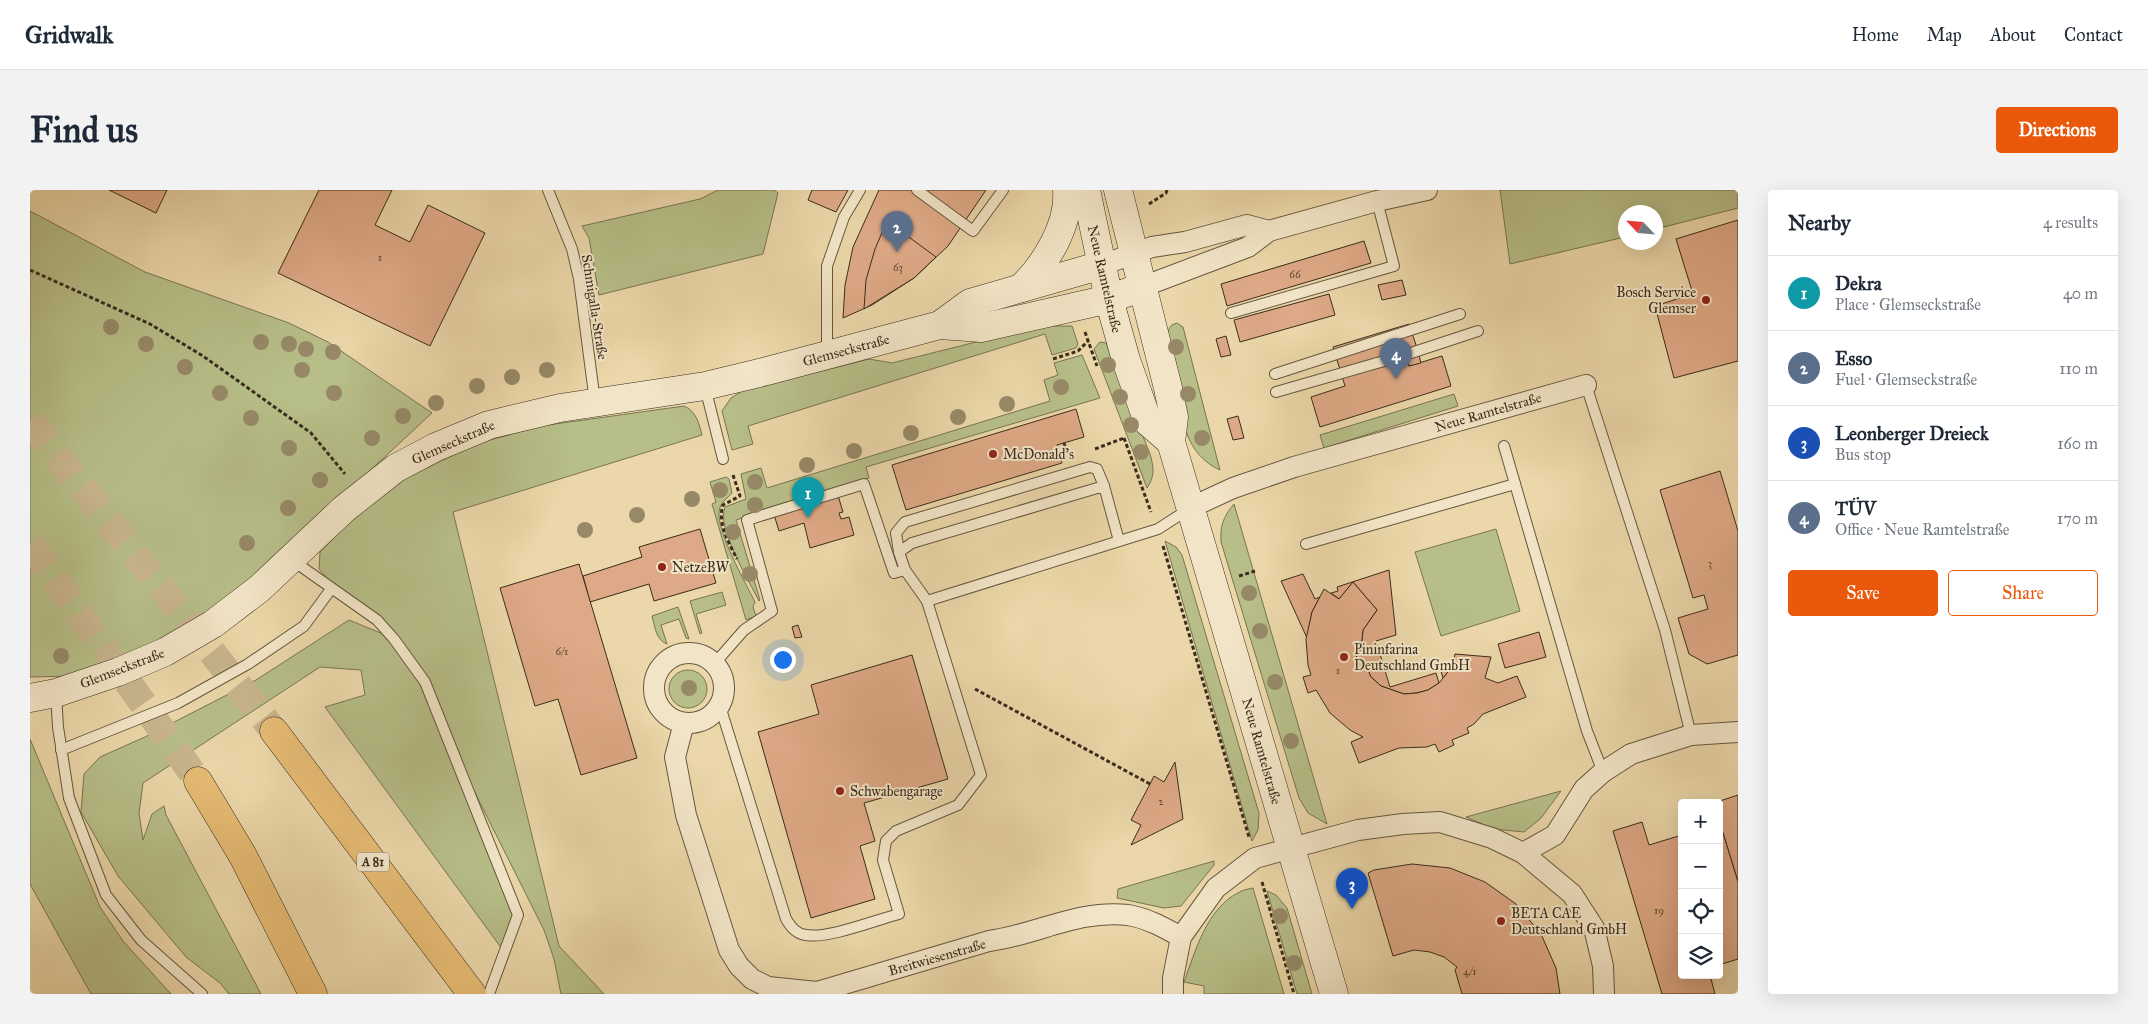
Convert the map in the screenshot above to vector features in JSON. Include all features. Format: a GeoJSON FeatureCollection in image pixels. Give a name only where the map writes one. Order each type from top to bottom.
{"type":"FeatureCollection","features":[{"type":"Feature","properties":{"kind":"highway","name":"A 81"},"geometry":{"type":"LineString","coordinates":[[274,731],[472,994]]}},
{"type":"Feature","properties":{"kind":"highway"},"geometry":{"type":"LineString","coordinates":[[198,781],[243,856],[313,994]]}},
{"type":"Feature","properties":{"kind":"street"},"geometry":{"type":"LineString","coordinates":[[1018,290],[1035,275],[1055,241],[1068,200],[1067,190]]}},
{"type":"Feature","properties":{"kind":"street","name":"Neue Ramtelstraße"},"geometry":{"type":"LineString","coordinates":[[1086,190],[1117,332],[1148,422],[1171,442]]}},
{"type":"Feature","properties":{"kind":"street","name":"Neue Ramtelstraße"},"geometry":{"type":"LineString","coordinates":[[1118,190],[1174,417],[1171,442],[1192,507],[1334,994]]}},
{"type":"Feature","properties":{"kind":"street","name":"Glemseckstraße"},"geometry":{"type":"LineString","coordinates":[[940,324],[981,328],[1109,298],[1248,247],[1269,231],[1387,196],[1427,190]]}},
{"type":"Feature","properties":{"kind":"street","name":"Glemseckstraße"},"geometry":{"type":"LineString","coordinates":[[30,698],[56,693],[118,672],[165,652],[213,624],[259,589],[351,503],[396,468],[436,446],[489,425],[530,414],[595,402],[705,386],[827,356],[940,324],[970,303],[1102,265],[1152,247],[1185,242],[1247,225],[1269,231]]}},
{"type":"Feature","properties":{"kind":"street","name":"Neue Ramtelstraße"},"geometry":{"type":"LineString","coordinates":[[1192,507],[1233,488],[1294,467],[1586,384]]}},
{"type":"Feature","properties":{"kind":"street"},"geometry":{"type":"LineString","coordinates":[[697,654],[707,657],[715,663],[724,679],[725,688],[720,706],[705,720],[684,724],[674,721],[659,707],[655,697],[655,677],[668,660],[676,655],[697,654]]}},
{"type":"Feature","properties":{"kind":"street","name":"Breitwiesenstraße"},"geometry":{"type":"LineString","coordinates":[[684,724],[675,757],[686,815],[717,918],[729,950],[739,966],[752,979],[768,987],[816,992],[989,941],[1005,939],[1093,915],[1129,915],[1158,924],[1181,937]]}},
{"type":"Feature","properties":{"kind":"street"},"geometry":{"type":"LineString","coordinates":[[1523,853],[1555,835],[1584,789],[1603,772],[1631,754],[1691,735],[1738,732]]}},
{"type":"Feature","properties":{"kind":"street"},"geometry":{"type":"LineString","coordinates":[[1173,994],[1173,978],[1181,937],[1216,888],[1255,858],[1358,830],[1403,824],[1440,822],[1492,838],[1523,853],[1572,894],[1594,928],[1603,966],[1604,994]]}},
{"type":"Feature","properties":{"kind":"lane","name":"Schmigalla-Straße"},"geometry":{"type":"LineString","coordinates":[[548,190],[572,249],[579,279],[595,402]]}},
{"type":"Feature","properties":{"kind":"lane"},"geometry":{"type":"LineString","coordinates":[[827,356],[827,266],[844,217],[860,190]]}},
{"type":"Feature","properties":{"kind":"lane"},"geometry":{"type":"LineString","coordinates":[[917,190],[973,231],[1003,190]]}},
{"type":"Feature","properties":{"kind":"lane"},"geometry":{"type":"LineString","coordinates":[[1231,313],[1394,266],[1387,196]]}},
{"type":"Feature","properties":{"kind":"lane"},"geometry":{"type":"LineString","coordinates":[[1275,374],[1460,314]]}},
{"type":"Feature","properties":{"kind":"lane"},"geometry":{"type":"LineString","coordinates":[[1276,392],[1405,355],[1478,330]]}},
{"type":"Feature","properties":{"kind":"lane"},"geometry":{"type":"LineString","coordinates":[[1586,384],[1664,630],[1691,735]]}},
{"type":"Feature","properties":{"kind":"lane"},"geometry":{"type":"LineString","coordinates":[[705,386],[723,459]]}},
{"type":"Feature","properties":{"kind":"lane"},"geometry":{"type":"LineString","coordinates":[[1504,446],[1587,731],[1603,772]]}},
{"type":"Feature","properties":{"kind":"lane"},"geometry":{"type":"LineString","coordinates":[[720,706],[786,919],[792,929],[805,936],[821,935],[899,914],[883,860],[886,841],[896,831],[958,805],[981,775],[927,602],[905,570],[896,534],[905,522],[1090,467],[1097,469],[1104,486],[1119,541]]}},
{"type":"Feature","properties":{"kind":"lane"},"geometry":{"type":"LineString","coordinates":[[715,663],[744,630],[772,611],[747,520],[864,484],[894,573],[905,570]]}},
{"type":"Feature","properties":{"kind":"lane"},"geometry":{"type":"LineString","coordinates":[[1306,544],[1515,484]]}},
{"type":"Feature","properties":{"kind":"lane"},"geometry":{"type":"LineString","coordinates":[[899,552],[912,543],[1104,486]]}},
{"type":"Feature","properties":{"kind":"lane"},"geometry":{"type":"LineString","coordinates":[[927,602],[1158,528],[1192,507]]}},
{"type":"Feature","properties":{"kind":"lane"},"geometry":{"type":"LineString","coordinates":[[292,559],[331,589],[377,620],[394,639],[424,682],[518,915],[490,994]]}},
{"type":"Feature","properties":{"kind":"lane"},"geometry":{"type":"LineString","coordinates":[[62,750],[178,703],[248,664],[304,626],[331,589]]}},
{"type":"Feature","properties":{"kind":"lane"},"geometry":{"type":"LineString","coordinates":[[56,693],[69,798],[106,895],[141,940],[202,994]]}},
{"type":"Feature","properties":{"kind":"path"},"geometry":{"type":"LineString","coordinates":[[1147,206],[1168,190]]}},
{"type":"Feature","properties":{"kind":"path"},"geometry":{"type":"LineString","coordinates":[[30,270],[150,324],[203,356],[311,433],[348,478]]}},
{"type":"Feature","properties":{"kind":"path"},"geometry":{"type":"LineString","coordinates":[[1077,306],[1098,367]]}},
{"type":"Feature","properties":{"kind":"path"},"geometry":{"type":"LineString","coordinates":[[1053,359],[1078,351],[1088,341]]}},
{"type":"Feature","properties":{"kind":"path"},"geometry":{"type":"LineString","coordinates":[[1121,430],[1158,528],[1294,994]]}},
{"type":"Feature","properties":{"kind":"path"},"geometry":{"type":"LineString","coordinates":[[950,676],[1150,784]]}},
{"type":"Feature","properties":{"kind":"green space"},"geometry":{"type":"Polygon","coordinates":[[[718,190],[774,190],[778,193],[763,254],[599,295],[589,238],[582,226],[700,199],[718,190]]]}},
{"type":"Feature","properties":{"kind":"green space"},"geometry":{"type":"Polygon","coordinates":[[[1500,190],[1738,190],[1738,208],[1663,227],[1663,205],[1618,205],[1618,239],[1510,264],[1500,190]]]}},
{"type":"Feature","properties":{"kind":"green space"},"geometry":{"type":"Polygon","coordinates":[[[30,211],[145,272],[289,323],[328,342],[432,413],[246,586],[172,640],[73,676],[30,677],[30,211]]]}},
{"type":"Feature","properties":{"kind":"green space"},"geometry":{"type":"Polygon","coordinates":[[[1177,323],[1183,327],[1220,470],[1209,464],[1196,451],[1189,440],[1184,426],[1174,382],[1168,339],[1169,329],[1177,323]]]}},
{"type":"Feature","properties":{"kind":"green space"},"geometry":{"type":"Polygon","coordinates":[[[1052,326],[1072,326],[1078,344],[1076,348],[1052,355],[1045,334],[748,426],[753,444],[732,450],[722,411],[731,398],[742,391],[869,359],[892,363],[1016,332],[1052,326]]]}},
{"type":"Feature","properties":{"kind":"green space"},"geometry":{"type":"Polygon","coordinates":[[[1100,342],[1106,343],[1150,454],[1153,472],[1147,488],[1094,349],[1100,342]]]}},
{"type":"Feature","properties":{"kind":"green space"},"geometry":{"type":"Polygon","coordinates":[[[1082,355],[1100,398],[866,467],[869,478],[736,520],[759,601],[741,568],[729,540],[723,516],[725,507],[746,499],[741,474],[761,468],[767,488],[1050,401],[1044,380],[1058,375],[1054,363],[1082,355]]]}},
{"type":"Feature","properties":{"kind":"green space"},"geometry":{"type":"Polygon","coordinates":[[[1454,394],[1458,406],[1324,448],[1320,435],[1454,394]]]}},
{"type":"Feature","properties":{"kind":"green space"},"geometry":{"type":"Polygon","coordinates":[[[684,406],[694,414],[702,435],[453,512],[559,946],[604,994],[561,994],[554,959],[544,930],[453,749],[518,915],[505,953],[325,707],[365,695],[361,670],[320,667],[143,783],[139,813],[143,840],[152,814],[164,806],[166,815],[261,994],[229,994],[220,983],[186,957],[118,876],[81,812],[84,774],[100,757],[145,737],[256,680],[349,620],[393,638],[343,596],[319,569],[320,552],[355,517],[403,480],[475,444],[541,426],[684,406]]]}},
{"type":"Feature","properties":{"kind":"green space"},"geometry":{"type":"Polygon","coordinates":[[[726,477],[729,479],[732,493],[721,506],[719,512],[720,521],[722,532],[732,557],[755,602],[753,607],[756,616],[746,620],[712,504],[716,502],[710,482],[726,477]]]}},
{"type":"Feature","properties":{"kind":"green space"},"geometry":{"type":"Polygon","coordinates":[[[1234,504],[1327,824],[1308,813],[1299,798],[1221,542],[1223,522],[1234,504]]]}},
{"type":"Feature","properties":{"kind":"green space"},"geometry":{"type":"Polygon","coordinates":[[[1496,529],[1520,611],[1441,636],[1415,552],[1496,529]]]}},
{"type":"Feature","properties":{"kind":"green space"},"geometry":{"type":"Polygon","coordinates":[[[1165,541],[1176,547],[1182,555],[1259,813],[1258,830],[1252,841],[1165,541]]]}},
{"type":"Feature","properties":{"kind":"green space"},"geometry":{"type":"Polygon","coordinates":[[[722,592],[726,605],[696,614],[702,633],[700,634],[690,601],[722,592]]]}},
{"type":"Feature","properties":{"kind":"green space"},"geometry":{"type":"Polygon","coordinates":[[[678,607],[689,639],[686,638],[679,619],[661,625],[667,644],[658,636],[652,616],[678,607]]]}},
{"type":"Feature","properties":{"kind":"green space"},"geometry":{"type":"Polygon","coordinates":[[[688,670],[702,675],[707,689],[702,703],[688,708],[674,703],[669,689],[674,675],[688,670]]]}},
{"type":"Feature","properties":{"kind":"green space"},"geometry":{"type":"Polygon","coordinates":[[[30,739],[100,907],[123,941],[171,994],[91,994],[30,884],[30,739]]]}},
{"type":"Feature","properties":{"kind":"green space"},"geometry":{"type":"Polygon","coordinates":[[[1561,791],[1541,818],[1524,832],[1494,829],[1466,817],[1561,791]]]}},
{"type":"Feature","properties":{"kind":"green space"},"geometry":{"type":"Polygon","coordinates":[[[1214,861],[1214,865],[1181,906],[1164,908],[1117,898],[1118,889],[1214,861]]]}},
{"type":"Feature","properties":{"kind":"green space"},"geometry":{"type":"Polygon","coordinates":[[[1253,888],[1284,994],[1204,994],[1204,986],[1184,982],[1204,932],[1210,920],[1227,900],[1241,891],[1253,888]]]}},
{"type":"Feature","properties":{"kind":"green space"},"geometry":{"type":"Polygon","coordinates":[[[1267,891],[1276,895],[1287,908],[1312,994],[1297,994],[1267,891]]]}},
{"type":"Feature","properties":{"kind":"building"},"geometry":{"type":"Polygon","coordinates":[[[109,190],[167,190],[156,213],[109,190]]]}},
{"type":"Feature","properties":{"kind":"building"},"geometry":{"type":"Polygon","coordinates":[[[319,190],[392,190],[375,225],[410,242],[428,205],[485,233],[430,346],[278,273],[319,190]]]}},
{"type":"Feature","properties":{"kind":"building"},"geometry":{"type":"Polygon","coordinates":[[[812,190],[848,190],[836,212],[808,200],[812,190]]]}},
{"type":"Feature","properties":{"kind":"building"},"geometry":{"type":"Polygon","coordinates":[[[879,190],[986,190],[948,246],[914,278],[872,305],[843,318],[845,285],[853,247],[879,190]]]}},
{"type":"Feature","properties":{"kind":"building","name":"Bosch Service Glemser"},"geometry":{"type":"Polygon","coordinates":[[[1738,220],[1738,361],[1674,378],[1655,306],[1693,294],[1676,239],[1738,220]]]}},
{"type":"Feature","properties":{"kind":"building"},"geometry":{"type":"Polygon","coordinates":[[[887,221],[936,257],[914,278],[864,309],[866,280],[875,249],[887,221]]]}},
{"type":"Feature","properties":{"kind":"building"},"geometry":{"type":"Polygon","coordinates":[[[1364,241],[1371,263],[1227,306],[1221,284],[1364,241]]]}},
{"type":"Feature","properties":{"kind":"building"},"geometry":{"type":"Polygon","coordinates":[[[1402,280],[1406,295],[1382,300],[1378,285],[1402,280]]]}},
{"type":"Feature","properties":{"kind":"building"},"geometry":{"type":"Polygon","coordinates":[[[1329,294],[1335,315],[1240,342],[1234,320],[1329,294]]]}},
{"type":"Feature","properties":{"kind":"building"},"geometry":{"type":"Polygon","coordinates":[[[1409,324],[1417,348],[1404,352],[1409,366],[1442,356],[1451,386],[1320,427],[1311,397],[1345,386],[1333,347],[1409,324]]]}},
{"type":"Feature","properties":{"kind":"building"},"geometry":{"type":"Polygon","coordinates":[[[1226,336],[1231,355],[1221,357],[1216,339],[1226,336]]]}},
{"type":"Feature","properties":{"kind":"building"},"geometry":{"type":"Polygon","coordinates":[[[1417,348],[1421,363],[1409,366],[1404,352],[1417,348]]]}},
{"type":"Feature","properties":{"kind":"building","name":"McDonald's"},"geometry":{"type":"Polygon","coordinates":[[[1076,409],[1084,437],[1057,445],[1062,463],[906,510],[892,465],[1076,409]]]}},
{"type":"Feature","properties":{"kind":"building"},"geometry":{"type":"Polygon","coordinates":[[[1238,416],[1244,438],[1233,440],[1227,419],[1238,416]]]}},
{"type":"Feature","properties":{"kind":"building"},"geometry":{"type":"Polygon","coordinates":[[[1720,471],[1738,531],[1738,655],[1707,664],[1689,654],[1678,618],[1708,609],[1704,595],[1693,598],[1660,490],[1720,471]]]}},
{"type":"Feature","properties":{"kind":"building"},"geometry":{"type":"Polygon","coordinates":[[[837,492],[843,512],[839,513],[841,519],[849,517],[854,535],[810,548],[804,523],[779,531],[772,508],[837,492]]]}},
{"type":"Feature","properties":{"kind":"building","name":"NetzeBW"},"geometry":{"type":"Polygon","coordinates":[[[700,529],[716,583],[654,601],[649,584],[590,602],[583,576],[642,557],[639,547],[700,529]]]}},
{"type":"Feature","properties":{"kind":"building"},"geometry":{"type":"Polygon","coordinates":[[[579,564],[637,758],[581,775],[558,699],[535,706],[500,588],[579,564]]]}},
{"type":"Feature","properties":{"kind":"building"},"geometry":{"type":"Polygon","coordinates":[[[1389,570],[1396,635],[1376,641],[1390,687],[1436,673],[1439,683],[1428,690],[1404,694],[1381,686],[1371,677],[1363,659],[1358,661],[1355,652],[1361,650],[1363,630],[1377,610],[1353,582],[1339,599],[1331,593],[1338,591],[1337,587],[1389,570]]]}},
{"type":"Feature","properties":{"kind":"building"},"geometry":{"type":"Polygon","coordinates":[[[1303,574],[1315,599],[1320,597],[1312,612],[1307,638],[1281,581],[1303,574]]]}},
{"type":"Feature","properties":{"kind":"building"},"geometry":{"type":"Polygon","coordinates":[[[1353,582],[1377,610],[1363,630],[1361,650],[1355,652],[1358,661],[1363,659],[1371,677],[1381,686],[1404,694],[1428,690],[1439,683],[1447,673],[1455,654],[1491,657],[1485,678],[1498,683],[1517,676],[1526,697],[1483,714],[1474,724],[1467,728],[1469,733],[1452,740],[1454,745],[1439,752],[1435,744],[1427,747],[1399,748],[1359,763],[1351,742],[1363,737],[1350,730],[1330,713],[1316,690],[1308,693],[1303,677],[1311,675],[1308,665],[1306,639],[1312,612],[1324,589],[1339,599],[1353,582]]]}},
{"type":"Feature","properties":{"kind":"building"},"geometry":{"type":"Polygon","coordinates":[[[798,625],[802,637],[795,638],[792,627],[798,625]]]}},
{"type":"Feature","properties":{"kind":"building"},"geometry":{"type":"Polygon","coordinates":[[[1539,632],[1546,657],[1505,668],[1498,644],[1539,632]]]}},
{"type":"Feature","properties":{"kind":"building","name":"Schwabengarage"},"geometry":{"type":"Polygon","coordinates":[[[912,655],[948,779],[864,803],[875,841],[860,846],[875,899],[811,918],[758,732],[819,714],[811,685],[912,655]]]}},
{"type":"Feature","properties":{"kind":"building"},"geometry":{"type":"Polygon","coordinates":[[[1452,664],[1447,673],[1443,678],[1440,668],[1452,664]]]}},
{"type":"Feature","properties":{"kind":"building"},"geometry":{"type":"Polygon","coordinates":[[[1175,762],[1183,819],[1131,845],[1141,825],[1131,820],[1154,776],[1164,782],[1175,762]]]}},
{"type":"Feature","properties":{"kind":"building"},"geometry":{"type":"Polygon","coordinates":[[[1738,795],[1738,882],[1723,833],[1723,800],[1738,795]]]}},
{"type":"Feature","properties":{"kind":"building"},"geometry":{"type":"Polygon","coordinates":[[[1642,822],[1649,845],[1678,836],[1678,979],[1711,979],[1715,994],[1662,994],[1613,831],[1642,822]]]}},
{"type":"Feature","properties":{"kind":"building"},"geometry":{"type":"Polygon","coordinates":[[[1723,833],[1738,882],[1738,959],[1723,964],[1723,833]]]}},
{"type":"Feature","properties":{"kind":"building"},"geometry":{"type":"Polygon","coordinates":[[[1412,864],[1450,868],[1485,882],[1516,904],[1541,934],[1556,968],[1560,994],[1462,994],[1455,970],[1457,967],[1444,957],[1430,952],[1414,950],[1393,956],[1368,873],[1374,870],[1412,864]]]}},
{"type":"Feature","properties":{"kind":"tunnel"},"geometry":{"type":"LineString","coordinates":[[30,421],[274,731]]}},
{"type":"Feature","properties":{"kind":"tunnel"},"geometry":{"type":"LineString","coordinates":[[30,544],[198,781]]}},
{"type":"Feature","properties":{"kind":"place","name":"Esso"},"geometry":{"type":"Point","coordinates":[897,252]}},
{"type":"Feature","properties":{"kind":"place","name":"Bosch Service Glemser"},"geometry":{"type":"Point","coordinates":[1706,300]}},
{"type":"Feature","properties":{"kind":"place","name":"TÜV"},"geometry":{"type":"Point","coordinates":[1396,379]}},
{"type":"Feature","properties":{"kind":"place","name":"McDonald's"},"geometry":{"type":"Point","coordinates":[993,454]}},
{"type":"Feature","properties":{"kind":"place","name":"Dekra"},"geometry":{"type":"Point","coordinates":[808,518]}},
{"type":"Feature","properties":{"kind":"place","name":"NetzeBW"},"geometry":{"type":"Point","coordinates":[662,567]}},
{"type":"Feature","properties":{"kind":"place","name":"Pininfarina Deutschland GmbH"},"geometry":{"type":"Point","coordinates":[1344,657]}},
{"type":"Feature","properties":{"kind":"place","name":"Schwabengarage"},"geometry":{"type":"Point","coordinates":[840,791]}},
{"type":"Feature","properties":{"kind":"place","name":"Leonberger Dreieck"},"geometry":{"type":"Point","coordinates":[1352,909]}},
{"type":"Feature","properties":{"kind":"place","name":"BETA CAE Deutschland GmbH"},"geometry":{"type":"Point","coordinates":[1501,921]}}]}
